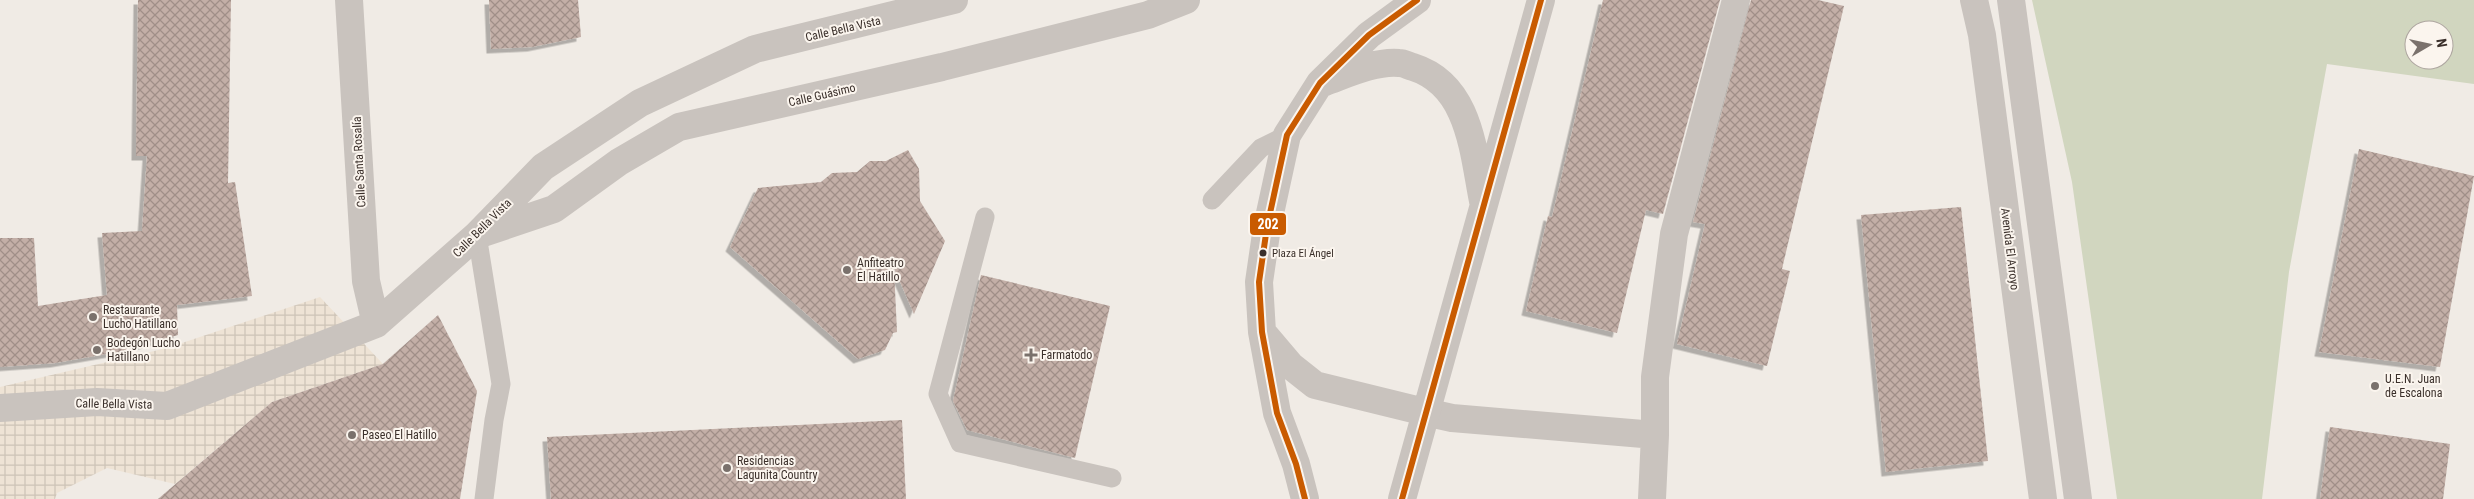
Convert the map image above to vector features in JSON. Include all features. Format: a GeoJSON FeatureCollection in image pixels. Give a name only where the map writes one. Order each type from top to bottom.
{"type":"FeatureCollection","features":[{"type":"Feature","properties":{"kind":"street","name":"Calle Santa Rosalía"},"geometry":{"type":"LineString","coordinates":[[349,0],[366,281],[376,324]]}},
{"type":"Feature","properties":{"kind":"street","name":"Calle Bella Vista"},"geometry":{"type":"LineString","coordinates":[[0,408],[97,402],[167,406],[376,324],[477,235],[543,167],[640,103],[756,49],[954,0]]}},
{"type":"Feature","properties":{"kind":"street","name":"Calle Guásimo"},"geometry":{"type":"LineString","coordinates":[[477,235],[554,209],[620,162],[679,127],[942,67],[1148,15],[1186,0]]}},
{"type":"Feature","properties":{"kind":"street"},"geometry":{"type":"LineString","coordinates":[[1305,499],[1296,464],[1277,413],[1262,332],[1259,282],[1267,227],[1287,135],[1320,83],[1369,35],[1417,0]]}},
{"type":"Feature","properties":{"kind":"street"},"geometry":{"type":"LineString","coordinates":[[1402,499],[1541,0]]}},
{"type":"Feature","properties":{"kind":"street"},"geometry":{"type":"LineString","coordinates":[[1652,499],[1655,377],[1674,234],[1736,0]]}},
{"type":"Feature","properties":{"kind":"street","name":"Avenida El Arroyo"},"geometry":{"type":"LineString","coordinates":[[1974,0],[1982,35],[2043,499]]}},
{"type":"Feature","properties":{"kind":"street"},"geometry":{"type":"LineString","coordinates":[[2011,0],[2078,499]]}},
{"type":"Feature","properties":{"kind":"street"},"geometry":{"type":"LineString","coordinates":[[1320,83],[1373,66],[1399,63],[1423,70],[1444,83],[1458,102],[1467,125],[1483,205]]}},
{"type":"Feature","properties":{"kind":"street"},"geometry":{"type":"LineString","coordinates":[[1262,332],[1291,366],[1315,385],[1452,418],[1655,435]]}},
{"type":"Feature","properties":{"kind":"lane"},"geometry":{"type":"LineString","coordinates":[[1212,200],[1261,148],[1287,135]]}},
{"type":"Feature","properties":{"kind":"lane"},"geometry":{"type":"LineString","coordinates":[[985,216],[938,394],[960,444],[1112,478]]}},
{"type":"Feature","properties":{"kind":"lane"},"geometry":{"type":"LineString","coordinates":[[477,235],[501,384],[494,420],[484,499]]}},
{"type":"Feature","properties":{"kind":"green space"},"geometry":{"type":"Polygon","coordinates":[[[2032,0],[2474,0],[2474,84],[2327,64],[2289,272],[2262,499],[2117,499],[2072,182],[2032,0]]]}},
{"type":"Feature","properties":{"kind":"shaded area"},"geometry":{"type":"Polygon","coordinates":[[[320,297],[383,364],[272,402],[175,484],[107,468],[57,493],[55,499],[0,499],[0,387],[167,348],[320,297]]]}},
{"type":"Feature","properties":{"kind":"building"},"geometry":{"type":"Polygon","coordinates":[[[138,0],[231,0],[228,183],[235,182],[252,296],[177,305],[178,335],[118,352],[55,363],[0,367],[0,238],[34,238],[38,306],[107,295],[102,233],[142,231],[147,156],[136,156],[138,0]]]}},
{"type":"Feature","properties":{"kind":"building"},"geometry":{"type":"Polygon","coordinates":[[[489,0],[578,0],[581,37],[532,47],[491,49],[489,0]]]}},
{"type":"Feature","properties":{"kind":"building"},"geometry":{"type":"Polygon","coordinates":[[[1603,0],[1720,0],[1663,214],[1646,210],[1617,333],[1526,311],[1548,216],[1552,217],[1603,0]]]}},
{"type":"Feature","properties":{"kind":"building"},"geometry":{"type":"Polygon","coordinates":[[[1751,0],[1818,0],[1844,6],[1782,269],[1790,271],[1767,366],[1677,344],[1705,224],[1693,222],[1751,0]]]}},
{"type":"Feature","properties":{"kind":"building"},"geometry":{"type":"Polygon","coordinates":[[[2359,149],[2474,176],[2440,367],[2319,352],[2359,149]]]}},
{"type":"Feature","properties":{"kind":"building","name":"Anfiteatro El Hatillo"},"geometry":{"type":"Polygon","coordinates":[[[908,150],[919,169],[920,201],[945,241],[914,314],[894,268],[897,332],[893,333],[885,350],[858,359],[730,247],[758,188],[821,182],[832,173],[857,172],[870,161],[886,161],[908,150]]]}},
{"type":"Feature","properties":{"kind":"building"},"geometry":{"type":"Polygon","coordinates":[[[1961,207],[1988,461],[1886,472],[1861,215],[1961,207]]]}},
{"type":"Feature","properties":{"kind":"building","name":"Farmatodo"},"geometry":{"type":"Polygon","coordinates":[[[981,275],[1110,306],[1075,458],[967,430],[953,401],[981,275]]]}},
{"type":"Feature","properties":{"kind":"building","name":"Paseo El Hatillo"},"geometry":{"type":"Polygon","coordinates":[[[438,315],[477,391],[460,499],[158,499],[272,402],[383,364],[438,315]]]}},
{"type":"Feature","properties":{"kind":"building","name":"Residencias Lagunita Country"},"geometry":{"type":"Polygon","coordinates":[[[902,420],[906,499],[551,499],[547,437],[902,420]]]}},
{"type":"Feature","properties":{"kind":"building"},"geometry":{"type":"Polygon","coordinates":[[[2330,427],[2450,444],[2443,499],[2320,499],[2330,427]]]}},
{"type":"Feature","properties":{"kind":"transit line","name":"202"},"geometry":{"type":"LineString","coordinates":[[1305,499],[1296,464],[1277,413],[1262,332],[1259,282],[1267,227],[1287,135],[1320,83],[1369,35],[1417,0]]}},
{"type":"Feature","properties":{"kind":"transit line","name":"202"},"geometry":{"type":"LineString","coordinates":[[1402,499],[1541,0]]}},
{"type":"Feature","properties":{"kind":"place","name":"Plaza El Ángel"},"geometry":{"type":"Point","coordinates":[1263,253]}},
{"type":"Feature","properties":{"kind":"place","name":"Anfiteatro El Hatillo"},"geometry":{"type":"Point","coordinates":[847,270]}},
{"type":"Feature","properties":{"kind":"place","name":"Restaurante Lucho Hatillano"},"geometry":{"type":"Point","coordinates":[93,317]}},
{"type":"Feature","properties":{"kind":"place","name":"Bodegón Lucho Hatillano"},"geometry":{"type":"Point","coordinates":[97,350]}},
{"type":"Feature","properties":{"kind":"place","name":"Farmatodo"},"geometry":{"type":"Point","coordinates":[1031,355]}},
{"type":"Feature","properties":{"kind":"place","name":"U.E.N. Juan de Escalona"},"geometry":{"type":"Point","coordinates":[2375,386]}},
{"type":"Feature","properties":{"kind":"place","name":"Paseo El Hatillo"},"geometry":{"type":"Point","coordinates":[352,435]}},
{"type":"Feature","properties":{"kind":"place","name":"Residencias Lagunita Country"},"geometry":{"type":"Point","coordinates":[727,468]}}]}
